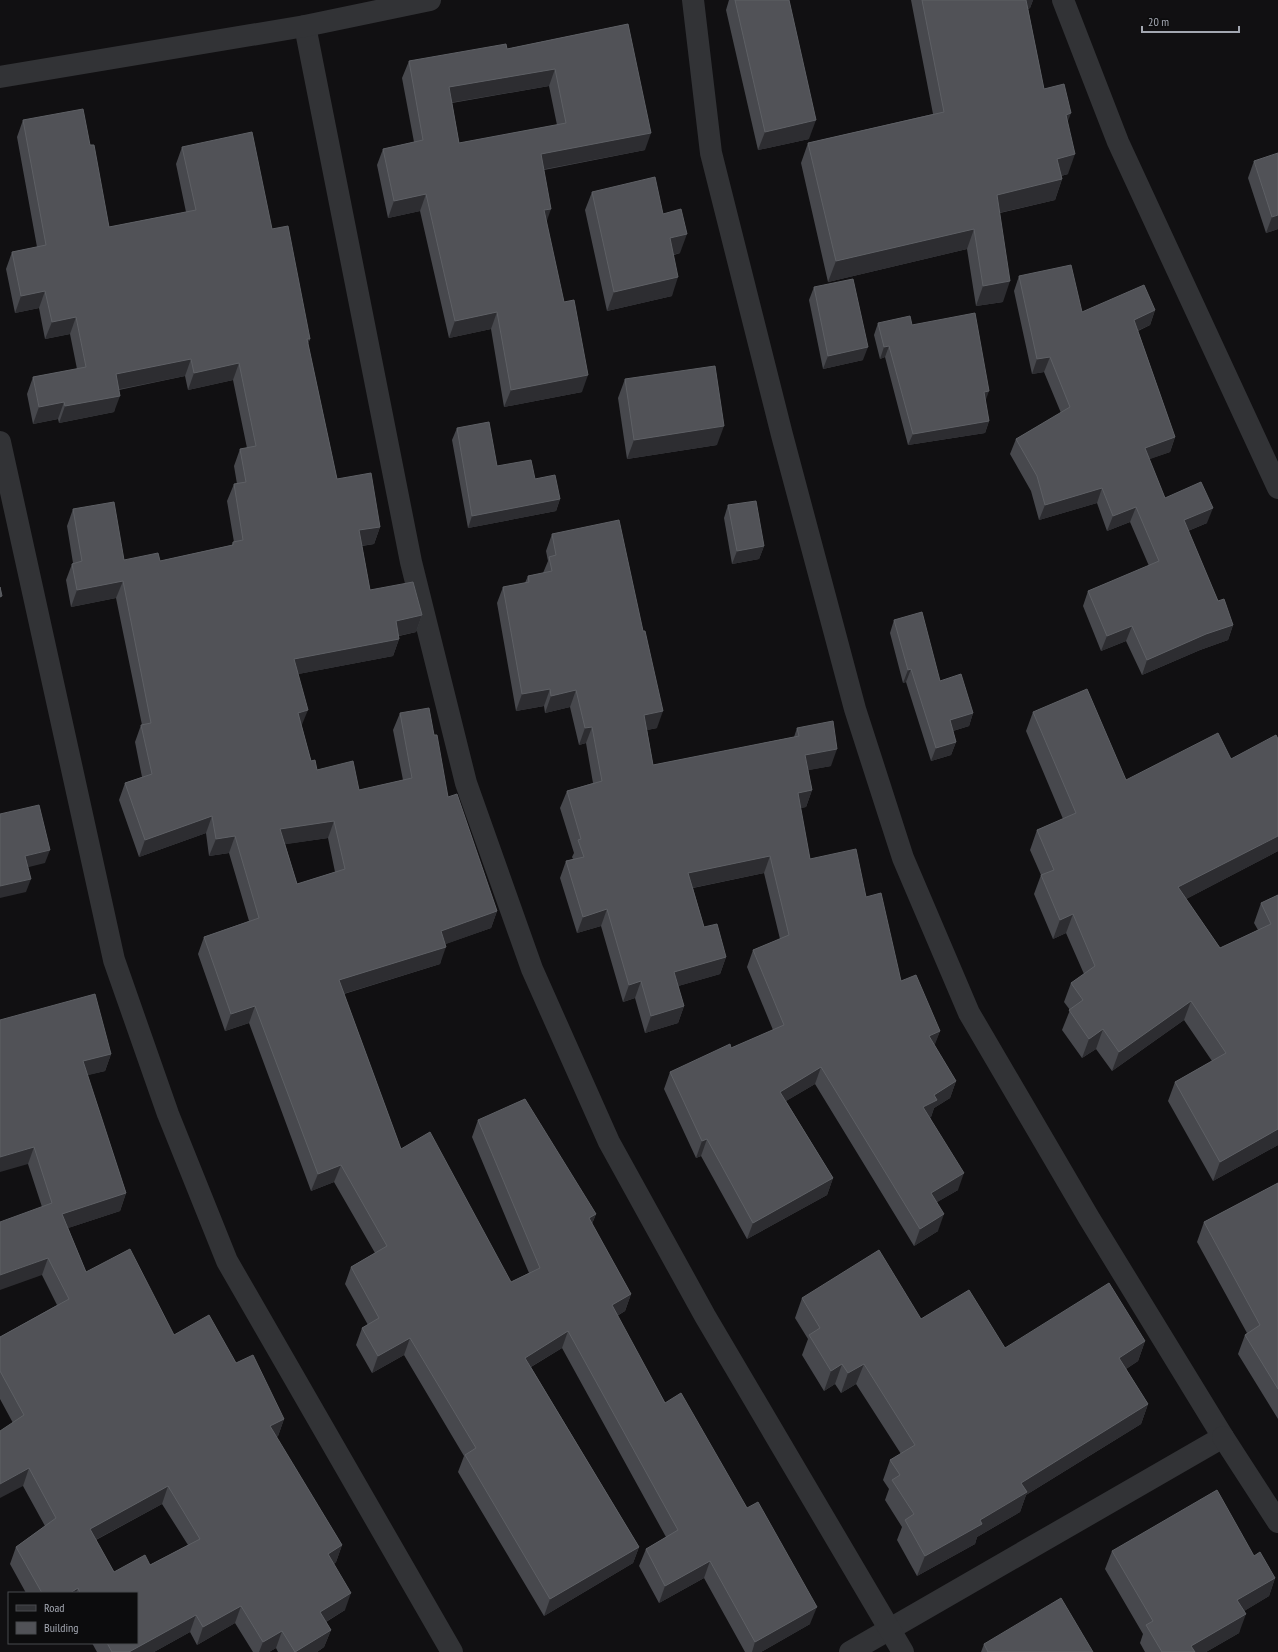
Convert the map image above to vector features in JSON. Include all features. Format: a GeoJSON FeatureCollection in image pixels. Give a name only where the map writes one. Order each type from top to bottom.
{"type":"FeatureCollection","features":[{"type":"Feature","properties":{"kind":"street"},"geometry":{"type":"LineString","coordinates":[[0,77],[305,26],[430,0]]}},
{"type":"Feature","properties":{"kind":"street"},"geometry":{"type":"LineString","coordinates":[[693,0],[711,153],[782,435],[853,701],[903,858],[969,1013],[1089,1218],[1223,1437],[1278,1522]]}},
{"type":"Feature","properties":{"kind":"street"},"geometry":{"type":"LineString","coordinates":[[1063,0],[1118,142],[1278,488]]}},
{"type":"Feature","properties":{"kind":"street"},"geometry":{"type":"LineString","coordinates":[[305,26],[411,562],[466,784],[532,969],[609,1142],[704,1316],[903,1652]]}},
{"type":"Feature","properties":{"kind":"street"},"geometry":{"type":"LineString","coordinates":[[0,442],[114,960],[168,1114],[227,1260],[452,1652]]}},
{"type":"Feature","properties":{"kind":"street"},"geometry":{"type":"LineString","coordinates":[[850,1652],[1223,1437]]}},
{"type":"Feature","properties":{"kind":"building"},"geometry":{"type":"Polygon","coordinates":[[[735,0],[789,0],[816,120],[765,132],[735,0]]]}},
{"type":"Feature","properties":{"kind":"building"},"geometry":{"type":"Polygon","coordinates":[[[922,0],[1026,0],[1044,89],[1064,84],[1071,113],[1066,115],[1075,154],[1057,159],[1062,179],[997,195],[1010,281],[983,286],[974,229],[836,261],[808,143],[944,112],[922,0]]]}},
{"type":"Feature","properties":{"kind":"building"},"geometry":{"type":"Polygon","coordinates":[[[628,24],[651,133],[541,154],[551,209],[544,210],[564,302],[574,300],[588,375],[511,390],[497,312],[455,321],[426,194],[394,201],[383,149],[423,140],[409,61],[506,44],[507,49],[628,24]],[[555,69],[449,87],[459,143],[566,123],[555,69]]]}},
{"type":"Feature","properties":{"kind":"building"},"geometry":{"type":"Polygon","coordinates":[[[83,109],[90,145],[94,145],[109,227],[196,210],[182,147],[252,132],[272,229],[288,226],[310,339],[307,339],[337,479],[371,473],[380,527],[359,530],[370,590],[413,582],[422,615],[396,621],[399,639],[294,659],[308,710],[298,713],[311,761],[315,760],[317,770],[353,761],[359,790],[412,778],[400,713],[429,708],[434,735],[437,735],[448,797],[457,794],[497,911],[441,931],[446,947],[339,980],[401,1149],[430,1132],[511,1282],[540,1268],[478,1120],[525,1099],[596,1214],[589,1218],[631,1294],[612,1305],[665,1403],[681,1393],[747,1508],[758,1502],[817,1607],[755,1642],[710,1561],[665,1586],[646,1549],[678,1530],[568,1331],[525,1358],[639,1547],[550,1599],[465,1455],[476,1448],[410,1338],[378,1356],[362,1328],[379,1318],[351,1267],[387,1246],[341,1165],[318,1174],[255,1006],[231,1014],[204,937],[259,918],[235,836],[216,839],[212,816],[145,840],[125,783],[152,774],[141,725],[151,723],[123,581],[77,590],[72,564],[82,561],[73,509],[114,502],[124,560],[158,553],[160,561],[233,545],[233,542],[243,540],[234,484],[246,482],[240,449],[256,446],[239,363],[194,373],[191,359],[116,374],[120,396],[65,406],[64,402],[39,407],[33,377],[86,367],[76,317],[52,322],[45,291],[21,296],[12,252],[46,245],[23,120],[83,109]],[[334,821],[280,829],[297,884],[345,869],[334,821]]]}},
{"type":"Feature","properties":{"kind":"building"},"geometry":{"type":"Polygon","coordinates":[[[1278,153],[1278,215],[1272,217],[1254,161],[1278,153]]]}},
{"type":"Feature","properties":{"kind":"building"},"geometry":{"type":"Polygon","coordinates":[[[655,177],[663,214],[681,209],[687,234],[670,238],[678,277],[614,292],[592,192],[655,177]]]}},
{"type":"Feature","properties":{"kind":"building"},"geometry":{"type":"Polygon","coordinates":[[[1071,265],[1082,312],[1144,285],[1155,310],[1134,320],[1175,437],[1145,448],[1165,498],[1201,482],[1213,508],[1184,520],[1218,601],[1224,599],[1233,625],[1206,634],[1147,660],[1132,626],[1107,636],[1088,591],[1159,561],[1136,507],[1113,516],[1102,488],[1045,505],[1037,476],[1016,439],[1070,407],[1050,357],[1037,359],[1019,276],[1071,265]]]}},
{"type":"Feature","properties":{"kind":"building"},"geometry":{"type":"Polygon","coordinates":[[[853,279],[868,347],[828,356],[814,287],[853,279]]]}},
{"type":"Feature","properties":{"kind":"building"},"geometry":{"type":"Polygon","coordinates":[[[975,313],[989,391],[984,392],[989,421],[913,434],[889,346],[884,347],[878,323],[910,316],[912,325],[975,313]]]}},
{"type":"Feature","properties":{"kind":"building"},"geometry":{"type":"Polygon","coordinates":[[[715,366],[724,426],[634,440],[625,379],[715,366]]]}},
{"type":"Feature","properties":{"kind":"building"},"geometry":{"type":"Polygon","coordinates":[[[489,422],[497,466],[531,460],[535,479],[555,475],[560,499],[472,516],[457,428],[489,422]]]}},
{"type":"Feature","properties":{"kind":"building"},"geometry":{"type":"Polygon","coordinates":[[[756,501],[764,546],[737,551],[728,505],[756,501]]]}},
{"type":"Feature","properties":{"kind":"building"},"geometry":{"type":"Polygon","coordinates":[[[619,520],[643,631],[645,631],[663,711],[644,715],[653,765],[799,736],[797,728],[833,721],[837,749],[805,755],[812,790],[798,793],[810,859],[856,849],[866,897],[881,893],[901,981],[916,975],[940,1031],[929,1036],[956,1081],[934,1095],[937,1100],[923,1107],[964,1173],[931,1193],[944,1214],[920,1229],[821,1067],[780,1092],[833,1178],[753,1223],[707,1139],[702,1141],[670,1072],[730,1044],[731,1048],[784,1025],[753,950],[789,935],[770,856],[688,873],[704,927],[717,924],[726,957],[674,972],[684,1006],[651,1016],[641,981],[629,985],[607,909],[583,917],[566,861],[584,857],[578,840],[581,839],[567,791],[602,781],[592,727],[585,728],[576,690],[551,696],[550,689],[522,694],[503,587],[529,582],[528,576],[552,571],[549,557],[556,555],[552,534],[619,520]]]}},
{"type":"Feature","properties":{"kind":"building"},"geometry":{"type":"Polygon","coordinates":[[[922,612],[940,681],[961,674],[973,713],[950,720],[956,742],[936,748],[911,669],[908,670],[894,620],[922,612]]]}},
{"type":"Feature","properties":{"kind":"building"},"geometry":{"type":"Polygon","coordinates":[[[1087,689],[1126,780],[1218,733],[1231,759],[1276,735],[1278,739],[1278,836],[1178,887],[1220,948],[1271,924],[1261,903],[1278,895],[1278,1129],[1220,1162],[1175,1082],[1226,1053],[1191,1001],[1119,1052],[1103,1029],[1089,1039],[1069,1010],[1083,1000],[1071,983],[1095,966],[1073,914],[1060,920],[1041,875],[1054,870],[1037,830],[1076,813],[1033,712],[1087,689]]]}},
{"type":"Feature","properties":{"kind":"building"},"geometry":{"type":"Polygon","coordinates":[[[39,805],[50,850],[25,856],[31,879],[0,886],[0,814],[39,805]]]}},
{"type":"Feature","properties":{"kind":"building"},"geometry":{"type":"Polygon","coordinates":[[[95,994],[111,1054],[83,1061],[126,1193],[62,1214],[86,1272],[130,1249],[174,1335],[209,1315],[236,1363],[253,1355],[284,1419],[270,1426],[342,1545],[328,1554],[351,1593],[320,1612],[331,1630],[295,1652],[282,1631],[263,1642],[241,1606],[203,1627],[196,1615],[129,1652],[112,1652],[108,1644],[138,1644],[138,1592],[80,1592],[78,1588],[72,1592],[41,1592],[16,1547],[56,1518],[29,1468],[0,1484],[0,1431],[24,1415],[0,1371],[0,1337],[69,1299],[48,1258],[0,1275],[0,1222],[52,1203],[34,1147],[0,1157],[0,1020],[95,994]],[[168,1486],[90,1529],[114,1572],[145,1555],[150,1565],[200,1539],[168,1486]]]}},
{"type":"Feature","properties":{"kind":"building"},"geometry":{"type":"Polygon","coordinates":[[[1278,1183],[1278,1389],[1245,1335],[1260,1325],[1204,1222],[1278,1183]]]}},
{"type":"Feature","properties":{"kind":"building"},"geometry":{"type":"Polygon","coordinates":[[[879,1250],[921,1319],[969,1290],[1005,1348],[1109,1283],[1145,1341],[1119,1358],[1148,1404],[1021,1483],[1027,1492],[980,1520],[982,1524],[925,1556],[905,1520],[914,1514],[892,1480],[900,1475],[890,1460],[915,1445],[864,1364],[848,1373],[842,1364],[831,1371],[809,1335],[820,1328],[802,1298],[879,1250]]]}},
{"type":"Feature","properties":{"kind":"building"},"geometry":{"type":"Polygon","coordinates":[[[1217,1490],[1254,1556],[1260,1552],[1275,1578],[1237,1600],[1246,1614],[1191,1646],[1195,1652],[1162,1652],[1146,1625],[1153,1621],[1112,1551],[1217,1490]]]}},
{"type":"Feature","properties":{"kind":"building"},"geometry":{"type":"Polygon","coordinates":[[[1061,1598],[1093,1652],[988,1652],[984,1644],[1061,1598]]]}}]}
